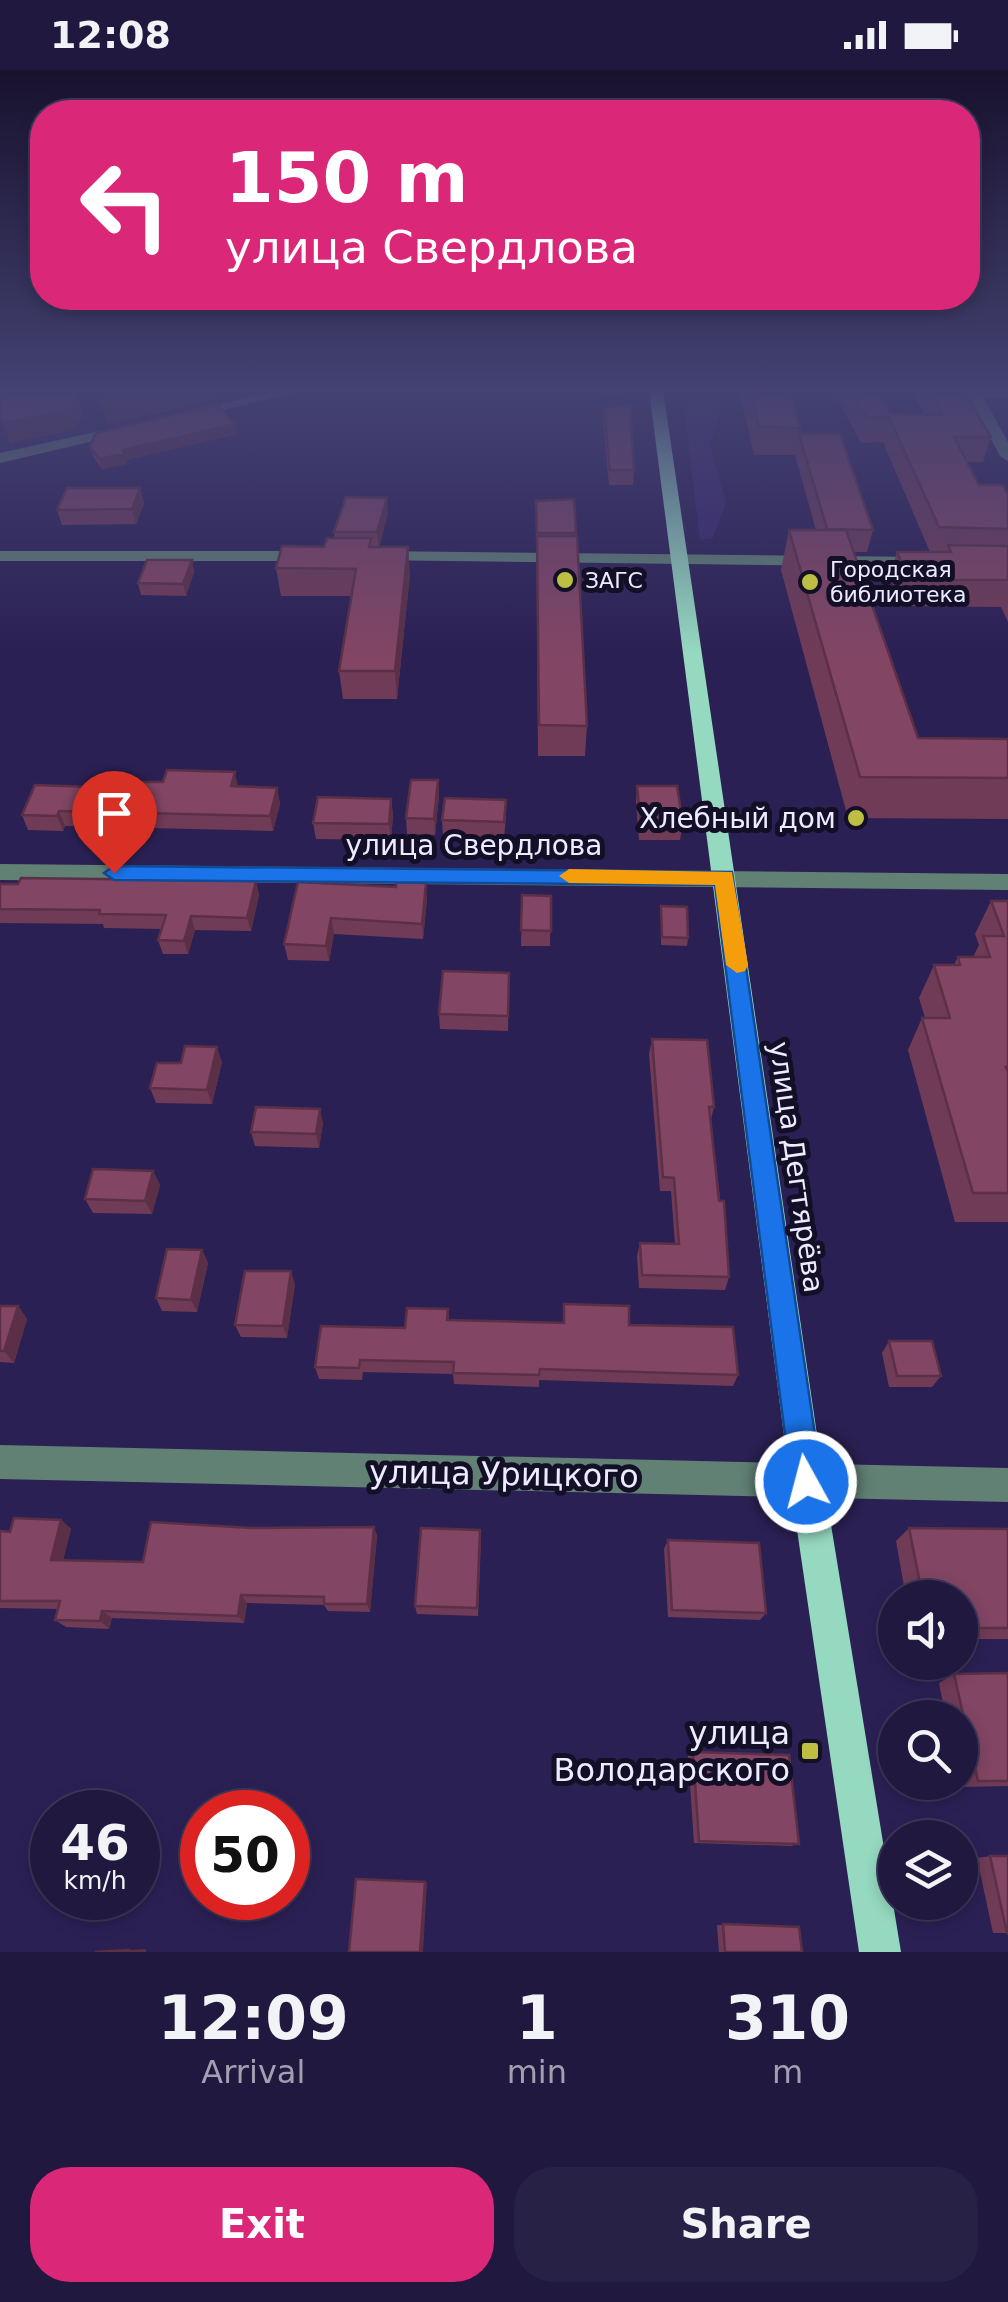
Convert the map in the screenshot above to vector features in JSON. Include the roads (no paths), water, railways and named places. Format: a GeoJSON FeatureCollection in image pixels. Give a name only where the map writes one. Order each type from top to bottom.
{"type":"FeatureCollection","features":[{"type":"Feature","properties":{"kind":"main road","name":"улица Дегтярёва"},"geometry":{"type":"LineString","coordinates":[[669,478],[806,1482],[880,1952]]}},
{"type":"Feature","properties":{"kind":"street"},"geometry":{"type":"LineString","coordinates":[[0,556],[330,556]]}},
{"type":"Feature","properties":{"kind":"street"},"geometry":{"type":"LineString","coordinates":[[349,556],[952,563]]}},
{"type":"Feature","properties":{"kind":"street","name":"улица Свердлова"},"geometry":{"type":"LineString","coordinates":[[0,872],[1008,882]]}},
{"type":"Feature","properties":{"kind":"street","name":"улица Урицкого"},"geometry":{"type":"LineString","coordinates":[[0,1462],[1008,1485]]}},
{"type":"Feature","properties":{"kind":"place","name":"ЗАГС"},"geometry":{"type":"Point","coordinates":[565,580]}},
{"type":"Feature","properties":{"kind":"place","name":"Городская библиотека"},"geometry":{"type":"Point","coordinates":[810,582]}},
{"type":"Feature","properties":{"kind":"place","name":"Хлебный дом"},"geometry":{"type":"Point","coordinates":[856,818]}},
{"type":"Feature","properties":{"kind":"place","name":"улица Володарского"},"geometry":{"type":"Point","coordinates":[810,1751]}}]}
